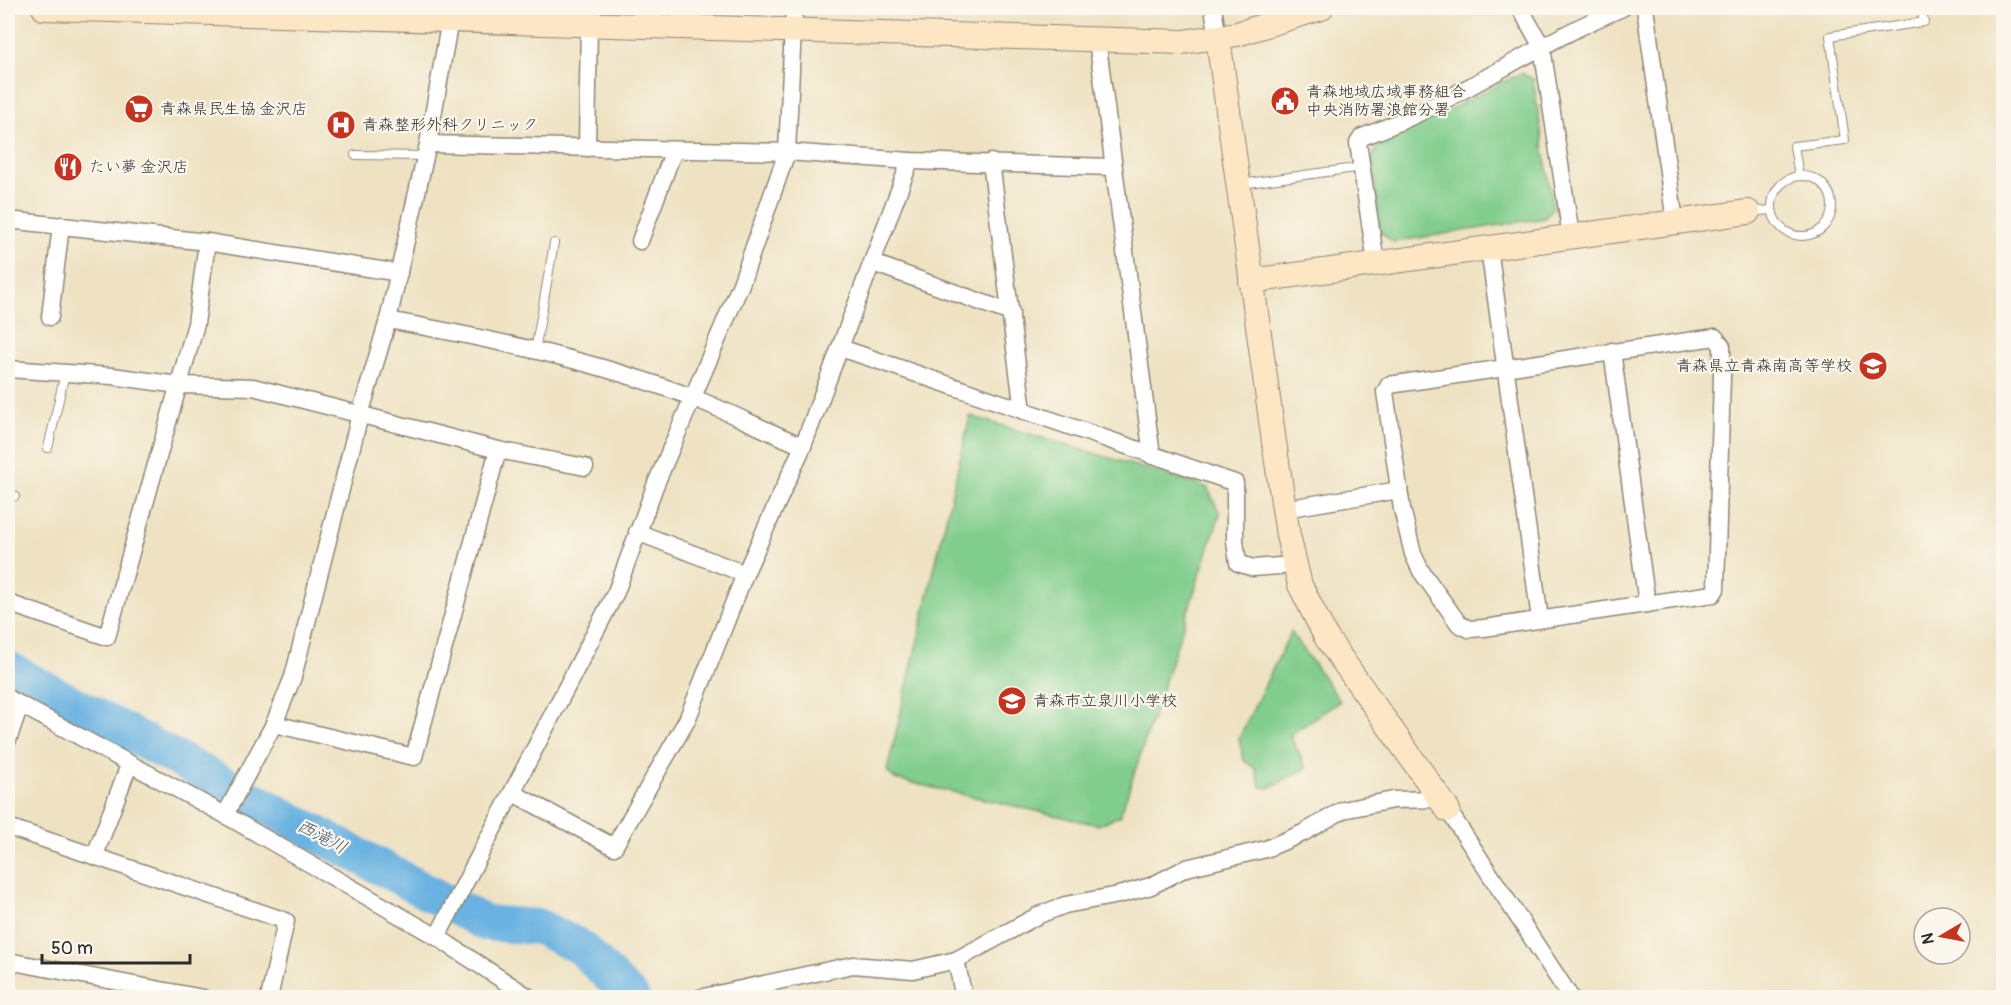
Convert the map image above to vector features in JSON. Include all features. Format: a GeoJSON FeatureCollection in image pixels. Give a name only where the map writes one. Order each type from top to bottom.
{"type":"FeatureCollection","features":[{"type":"Feature","properties":{"kind":"street"},"geometry":{"type":"LineString","coordinates":[[44,8],[451,13],[589,23],[643,16],[793,18],[1097,39],[1183,42],[1218,38],[1321,8]]}},
{"type":"Feature","properties":{"kind":"street"},"geometry":{"type":"LineString","coordinates":[[1213,8],[1284,508],[1294,565],[1307,603],[1326,637],[1444,805],[1571,998]]}},
{"type":"Feature","properties":{"kind":"street"},"geometry":{"type":"LineString","coordinates":[[1520,8],[1542,47],[1570,236]]}},
{"type":"Feature","properties":{"kind":"street"},"geometry":{"type":"LineString","coordinates":[[1376,263],[1358,143],[1362,137],[1458,96],[1542,47],[1622,8]]}},
{"type":"Feature","properties":{"kind":"street"},"geometry":{"type":"LineString","coordinates":[[1645,8],[1675,222]]}},
{"type":"Feature","properties":{"kind":"street"},"geometry":{"type":"LineString","coordinates":[[234,801],[274,724],[293,677],[360,415],[388,320],[427,150],[451,13]]}},
{"type":"Feature","properties":{"kind":"street"},"geometry":{"type":"LineString","coordinates":[[437,937],[616,592],[637,532],[741,284],[787,152],[793,18]]}},
{"type":"Feature","properties":{"kind":"street"},"geometry":{"type":"LineString","coordinates":[[587,148],[589,23]]}},
{"type":"Feature","properties":{"kind":"street"},"geometry":{"type":"LineString","coordinates":[[1097,39],[1152,456]]}},
{"type":"Feature","properties":{"kind":"street"},"geometry":{"type":"LineString","coordinates":[[427,150],[587,148],[787,152],[910,160],[1113,167]]}},
{"type":"Feature","properties":{"kind":"street"},"geometry":{"type":"LineString","coordinates":[[640,241],[674,150]]}},
{"type":"Feature","properties":{"kind":"street"},"geometry":{"type":"LineString","coordinates":[[513,794],[614,848],[687,720],[746,574],[803,446],[910,160]]}},
{"type":"Feature","properties":{"kind":"street"},"geometry":{"type":"LineString","coordinates":[[991,162],[1023,411]]}},
{"type":"Feature","properties":{"kind":"street"},"geometry":{"type":"LineString","coordinates":[[1251,281],[1760,211]]}},
{"type":"Feature","properties":{"kind":"street"},"geometry":{"type":"LineString","coordinates":[[8,220],[207,242],[399,273]]}},
{"type":"Feature","properties":{"kind":"street"},"geometry":{"type":"LineString","coordinates":[[50,316],[61,225]]}},
{"type":"Feature","properties":{"kind":"street"},"geometry":{"type":"LineString","coordinates":[[8,603],[107,637],[196,324],[207,242]]}},
{"type":"Feature","properties":{"kind":"street"},"geometry":{"type":"LineString","coordinates":[[1489,248],[1540,619]]}},
{"type":"Feature","properties":{"kind":"street"},"geometry":{"type":"LineString","coordinates":[[873,263],[1011,313]]}},
{"type":"Feature","properties":{"kind":"street"},"geometry":{"type":"LineString","coordinates":[[388,320],[535,352],[694,399],[803,446]]}},
{"type":"Feature","properties":{"kind":"street"},"geometry":{"type":"LineString","coordinates":[[1715,337],[1722,346],[1716,590],[1713,594],[1647,604],[1476,629],[1465,628],[1458,624],[1421,571],[1413,554],[1399,490],[1385,392],[1389,385],[1612,351],[1715,337]]}},
{"type":"Feature","properties":{"kind":"street"},"geometry":{"type":"LineString","coordinates":[[841,348],[1235,483],[1234,541],[1238,562],[1253,568],[1294,565]]}},
{"type":"Feature","properties":{"kind":"street"},"geometry":{"type":"LineString","coordinates":[[1612,351],[1647,604]]}},
{"type":"Feature","properties":{"kind":"street"},"geometry":{"type":"LineString","coordinates":[[8,369],[178,385],[253,387],[498,450],[585,467]]}},
{"type":"Feature","properties":{"kind":"street"},"geometry":{"type":"LineString","coordinates":[[274,724],[414,757],[498,450]]}},
{"type":"Feature","properties":{"kind":"street"},"geometry":{"type":"LineString","coordinates":[[1284,508],[1399,490]]}},
{"type":"Feature","properties":{"kind":"street"},"geometry":{"type":"LineString","coordinates":[[637,532],[746,574]]}},
{"type":"Feature","properties":{"kind":"street"},"geometry":{"type":"LineString","coordinates":[[8,740],[14,702],[129,765],[234,801],[530,998]]}},
{"type":"Feature","properties":{"kind":"street"},"geometry":{"type":"LineString","coordinates":[[95,855],[129,765]]}},
{"type":"Feature","properties":{"kind":"street"},"geometry":{"type":"LineString","coordinates":[[699,998],[853,965],[913,969],[956,960],[1039,915],[1065,904],[1119,895],[1151,886],[1186,868],[1266,849],[1304,833],[1343,810],[1386,801],[1444,805]]}},
{"type":"Feature","properties":{"kind":"street"},"geometry":{"type":"LineString","coordinates":[[8,827],[286,921],[269,998]]}},
{"type":"Feature","properties":{"kind":"street"},"geometry":{"type":"LineString","coordinates":[[956,960],[964,998]]}},
{"type":"Feature","properties":{"kind":"street"},"geometry":{"type":"LineString","coordinates":[[8,961],[203,998]]}},
{"type":"Feature","properties":{"kind":"lane"},"geometry":{"type":"LineString","coordinates":[[1799,176],[1794,146],[1845,140],[1830,36],[1923,22],[1922,8]]}},
{"type":"Feature","properties":{"kind":"lane"},"geometry":{"type":"LineString","coordinates":[[355,155],[427,150]]}},
{"type":"Feature","properties":{"kind":"lane"},"geometry":{"type":"LineString","coordinates":[[1238,185],[1362,167]]}},
{"type":"Feature","properties":{"kind":"lane"},"geometry":{"type":"LineString","coordinates":[[1799,176],[1817,180],[1830,195],[1831,215],[1827,224],[1810,235],[1800,236],[1781,228],[1760,211],[1772,201],[1781,184],[1799,176]]}},
{"type":"Feature","properties":{"kind":"lane"},"geometry":{"type":"LineString","coordinates":[[535,352],[554,243]]}},
{"type":"Feature","properties":{"kind":"lane"},"geometry":{"type":"LineString","coordinates":[[48,448],[65,373]]}},
{"type":"Feature","properties":{"kind":"green space"},"geometry":{"type":"Polygon","coordinates":[[[1521,73],[1533,79],[1553,208],[1544,218],[1393,242],[1380,232],[1372,157],[1379,145],[1521,73]]]}},
{"type":"Feature","properties":{"kind":"green space"},"geometry":{"type":"Polygon","coordinates":[[[970,416],[1207,487],[1220,514],[1120,816],[1098,825],[895,779],[887,771],[970,416]]]}},
{"type":"Feature","properties":{"kind":"green space"},"geometry":{"type":"Polygon","coordinates":[[[1291,632],[1340,701],[1290,735],[1306,768],[1269,788],[1261,787],[1255,768],[1244,761],[1239,738],[1291,632]]]}},
{"type":"Feature","properties":{"kind":"waterway","name":"西滝川"},"geometry":{"type":"LineString","coordinates":[[8,669],[485,923],[539,927],[580,947],[632,998]]}},
{"type":"Feature","properties":{"kind":"place","name":"青森地域広域事務組合 中央消防署浪館分署"},"geometry":{"type":"Point","coordinates":[1285,101]}},
{"type":"Feature","properties":{"kind":"place","name":"青森県民生協 金沢店"},"geometry":{"type":"Point","coordinates":[139,109]}},
{"type":"Feature","properties":{"kind":"place","name":"青森整形外科クリニック"},"geometry":{"type":"Point","coordinates":[341,125]}},
{"type":"Feature","properties":{"kind":"place","name":"たい夢 金沢店"},"geometry":{"type":"Point","coordinates":[68,167]}},
{"type":"Feature","properties":{"kind":"place","name":"青森県立青森南高等学校"},"geometry":{"type":"Point","coordinates":[1873,366]}},
{"type":"Feature","properties":{"kind":"place","name":"青森市立泉川小学校"},"geometry":{"type":"Point","coordinates":[1012,701]}}]}
